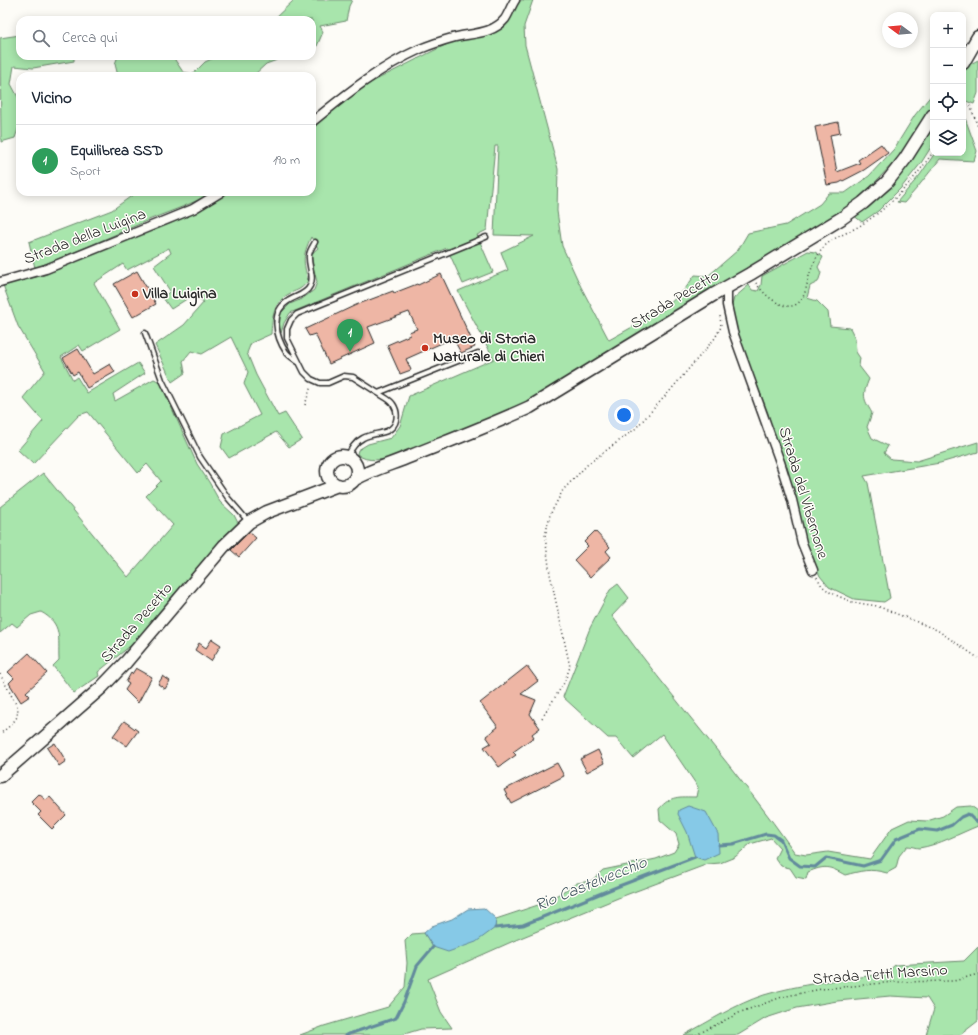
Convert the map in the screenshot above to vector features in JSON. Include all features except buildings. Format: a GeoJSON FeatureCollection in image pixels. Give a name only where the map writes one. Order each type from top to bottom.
{"type":"FeatureCollection","features":[{"type":"Feature","properties":{"kind":"main road"},"geometry":{"type":"LineString","coordinates":[[966,58],[978,36]]}},
{"type":"Feature","properties":{"kind":"main road","name":"Strada Pecetto"},"geometry":{"type":"LineString","coordinates":[[0,776],[101,688],[126,662],[224,546],[249,522],[267,512],[338,486],[348,485],[355,479],[368,472],[499,421],[530,407],[842,218],[868,199],[887,182],[901,164],[930,120]]}},
{"type":"Feature","properties":{"kind":"main road","name":"Strada Pecetto"},"geometry":{"type":"LineString","coordinates":[[301,500],[321,483],[328,472],[328,467],[333,459],[342,456],[373,464],[396,462]]}},
{"type":"Feature","properties":{"kind":"main road"},"geometry":{"type":"LineString","coordinates":[[350,459],[357,470],[355,479]]}},
{"type":"Feature","properties":{"kind":"main road"},"geometry":{"type":"LineString","coordinates":[[328,472],[331,480],[338,486]]}},
{"type":"Feature","properties":{"kind":"street"},"geometry":{"type":"LineString","coordinates":[[316,119],[358,85],[386,67],[421,49],[453,38],[494,28],[504,19],[515,0]]}},
{"type":"Feature","properties":{"kind":"street","name":"Strada della Luigina"},"geometry":{"type":"LineString","coordinates":[[0,282],[60,264],[192,209],[214,196]]}},
{"type":"Feature","properties":{"kind":"street","name":"Strada del Vibernone"},"geometry":{"type":"LineString","coordinates":[[727,287],[727,305],[733,332],[780,462],[792,500],[802,543],[813,570]]}},
{"type":"Feature","properties":{"kind":"lane"},"geometry":{"type":"LineString","coordinates":[[350,459],[356,442],[364,437],[387,431],[394,427],[397,412],[393,403],[352,377],[344,376],[328,383],[320,383],[313,380],[304,372],[287,338],[287,329],[291,320],[297,314],[486,237]]}},
{"type":"Feature","properties":{"kind":"lane"},"geometry":{"type":"LineString","coordinates":[[300,364],[286,354],[278,336],[276,323],[277,311],[287,301],[301,295],[310,288],[313,280],[309,267],[309,255],[315,242]]}},
{"type":"Feature","properties":{"kind":"lane"},"geometry":{"type":"LineString","coordinates":[[145,333],[162,380],[200,457],[228,498],[249,522]]}},
{"type":"Feature","properties":{"kind":"lane"},"geometry":{"type":"LineString","coordinates":[[378,393],[478,352]]}},
{"type":"Feature","properties":{"kind":"path"},"geometry":{"type":"LineString","coordinates":[[966,104],[970,105],[978,127]]}},
{"type":"Feature","properties":{"kind":"path"},"geometry":{"type":"LineString","coordinates":[[750,274],[760,290],[774,300],[787,306],[796,305],[804,296],[809,274],[818,255],[827,244],[862,225],[882,211],[917,174],[930,156]]}},
{"type":"Feature","properties":{"kind":"path"},"geometry":{"type":"LineString","coordinates":[[542,718],[564,683],[570,667],[550,574],[545,536],[550,515],[563,490],[588,464],[635,429],[716,338],[721,327],[720,315]]}},
{"type":"Feature","properties":{"kind":"path"},"geometry":{"type":"LineString","coordinates":[[305,405],[313,380]]}},
{"type":"Feature","properties":{"kind":"path","name":"Strada del Vibernone"},"geometry":{"type":"LineString","coordinates":[[813,570],[822,586],[831,593],[852,602],[877,606],[937,630],[978,658]]}},
{"type":"Feature","properties":{"kind":"path"},"geometry":{"type":"LineString","coordinates":[[0,674],[18,708],[17,717],[12,724],[0,734]]}},
{"type":"Feature","properties":{"kind":"path","name":"Strada Tetti Marsino"},"geometry":{"type":"LineString","coordinates":[[696,1035],[741,1012],[762,1004],[782,997],[821,988],[894,982],[954,982],[978,974]]}},
{"type":"Feature","properties":{"kind":"green space"},"geometry":{"type":"Polygon","coordinates":[[[294,0],[352,0],[349,6],[346,21],[320,26],[323,32],[317,46],[316,16],[277,16],[294,0]]]}},
{"type":"Feature","properties":{"kind":"green space"},"geometry":{"type":"Polygon","coordinates":[[[521,0],[533,0],[524,26],[525,45],[558,169],[557,211],[562,246],[581,287],[609,340],[636,325],[643,315],[662,311],[685,289],[695,275],[708,276],[738,250],[748,233],[786,225],[820,204],[829,193],[845,193],[869,176],[894,149],[915,115],[930,97],[930,112],[918,131],[895,161],[864,194],[839,215],[553,388],[503,414],[396,458],[381,460],[365,459],[357,454],[358,450],[368,444],[391,438],[400,426],[409,396],[494,359],[458,291],[508,270],[501,252],[534,236],[494,235],[498,146],[495,146],[487,230],[477,235],[493,272],[463,284],[447,248],[290,313],[284,323],[281,333],[279,326],[280,314],[290,304],[302,299],[314,290],[317,282],[311,254],[318,248],[311,237],[304,259],[308,281],[298,290],[282,299],[274,312],[271,334],[251,343],[247,353],[256,375],[278,416],[285,413],[302,439],[289,447],[276,432],[229,458],[221,447],[224,434],[260,415],[244,384],[248,372],[231,337],[202,354],[191,351],[183,361],[185,373],[172,382],[155,345],[184,325],[204,302],[193,295],[171,309],[163,298],[170,291],[154,266],[171,253],[169,248],[127,270],[123,264],[94,283],[120,329],[83,351],[79,345],[61,357],[73,380],[77,377],[87,393],[138,363],[145,373],[113,394],[115,401],[154,379],[160,382],[197,464],[220,502],[234,515],[238,523],[200,564],[135,642],[98,672],[99,676],[74,693],[53,666],[59,660],[59,638],[53,621],[41,612],[31,615],[17,627],[12,623],[0,633],[0,507],[43,473],[128,577],[173,525],[146,496],[161,481],[147,464],[138,473],[88,412],[79,415],[33,464],[18,450],[43,421],[23,398],[45,371],[18,326],[3,285],[44,275],[169,224],[199,210],[222,196],[316,196],[316,123],[358,89],[460,38],[492,34],[509,20],[521,0]]]}},
{"type":"Feature","properties":{"kind":"green space"},"geometry":{"type":"Polygon","coordinates":[[[16,36],[16,60],[74,60],[33,68],[14,66],[11,84],[16,93],[16,135],[15,138],[1,142],[0,38],[16,36]]]}},
{"type":"Feature","properties":{"kind":"green space"},"geometry":{"type":"Polygon","coordinates":[[[116,60],[175,60],[183,72],[117,72],[115,64],[116,60]]]}},
{"type":"Feature","properties":{"kind":"green space"},"geometry":{"type":"Polygon","coordinates":[[[209,60],[277,60],[266,64],[257,72],[195,72],[205,62],[209,60]]]}},
{"type":"Feature","properties":{"kind":"green space"},"geometry":{"type":"Polygon","coordinates":[[[978,60],[978,93],[974,104],[966,101],[966,66],[978,60]]]}},
{"type":"Feature","properties":{"kind":"green space"},"geometry":{"type":"Polygon","coordinates":[[[966,121],[977,151],[974,161],[940,159],[904,203],[897,202],[920,175],[933,156],[966,156],[966,121]]]}},
{"type":"Feature","properties":{"kind":"green space"},"geometry":{"type":"Polygon","coordinates":[[[930,125],[930,149],[921,163],[901,188],[878,211],[862,222],[853,215],[930,125]]]}},
{"type":"Feature","properties":{"kind":"green space"},"geometry":{"type":"Polygon","coordinates":[[[131,196],[205,196],[35,268],[29,242],[112,210],[131,196]]]}},
{"type":"Feature","properties":{"kind":"green space"},"geometry":{"type":"Polygon","coordinates":[[[808,251],[815,252],[823,257],[818,267],[821,273],[818,282],[810,286],[807,298],[817,301],[828,312],[830,326],[850,328],[855,338],[856,352],[860,358],[859,366],[869,379],[864,397],[872,413],[867,427],[872,438],[888,446],[884,453],[891,459],[917,461],[978,442],[978,452],[940,463],[864,476],[868,483],[890,598],[884,602],[854,599],[829,587],[820,576],[805,544],[768,413],[736,330],[731,309],[734,298],[749,285],[752,290],[758,291],[761,285],[762,276],[808,251]]]}},
{"type":"Feature","properties":{"kind":"green space"},"geometry":{"type":"Polygon","coordinates":[[[618,584],[629,598],[612,616],[657,676],[751,793],[795,853],[806,855],[828,852],[870,859],[892,828],[909,820],[927,821],[943,816],[956,807],[971,806],[978,811],[978,826],[942,842],[919,848],[907,846],[899,856],[896,868],[887,873],[870,870],[845,875],[831,868],[819,868],[808,872],[806,879],[796,877],[790,868],[781,866],[775,858],[780,848],[771,838],[750,844],[735,857],[720,863],[708,864],[623,896],[518,939],[428,979],[441,1012],[452,1028],[421,1029],[401,1035],[300,1035],[324,1026],[388,1007],[405,987],[407,963],[405,941],[412,934],[424,933],[433,947],[495,928],[496,919],[544,903],[577,883],[591,881],[603,870],[656,859],[674,852],[679,844],[676,834],[660,820],[659,809],[663,804],[671,799],[680,797],[696,797],[698,787],[662,734],[633,758],[616,738],[608,738],[563,697],[590,628],[610,590],[618,584]]]}},
{"type":"Feature","properties":{"kind":"green space"},"geometry":{"type":"Polygon","coordinates":[[[978,947],[978,1021],[960,1035],[926,1035],[934,1009],[927,998],[890,996],[837,1001],[797,1008],[766,1018],[738,1035],[684,1035],[733,1008],[764,995],[805,985],[886,973],[895,965],[964,961],[978,947]]]}},
{"type":"Feature","properties":{"kind":"water"},"geometry":{"type":"Polygon","coordinates":[[[688,806],[706,812],[718,834],[719,853],[704,860],[695,857],[687,832],[678,814],[679,810],[688,806]]]}},
{"type":"Feature","properties":{"kind":"water"},"geometry":{"type":"Polygon","coordinates":[[[484,908],[496,919],[495,928],[476,942],[448,952],[433,947],[424,933],[432,926],[452,919],[468,909],[484,908]]]}},
{"type":"Feature","properties":{"kind":"waterway","name":"Rio Castelvecchio"},"geometry":{"type":"LineString","coordinates":[[719,845],[733,844],[766,834],[774,835],[781,840],[789,858],[800,866],[815,867],[826,858],[863,866],[881,860],[896,839],[920,829],[937,831],[952,825],[961,817],[968,814],[978,822]]}},
{"type":"Feature","properties":{"kind":"waterway","name":"Rio Castelvecchio"},"geometry":{"type":"LineString","coordinates":[[495,928],[523,925],[695,857]]}},
{"type":"Feature","properties":{"kind":"waterway","name":"Rio Castelvecchio"},"geometry":{"type":"LineString","coordinates":[[346,1035],[396,1018],[404,1002],[417,966],[433,947]]}},
{"type":"Feature","properties":{"kind":"place","name":"Villa Luigina"},"geometry":{"type":"Point","coordinates":[135,294]}},
{"type":"Feature","properties":{"kind":"place","name":"Museo di Storia Naturale di Chieri"},"geometry":{"type":"Point","coordinates":[425,348]}},
{"type":"Feature","properties":{"kind":"place","name":"Equilibrea SSD"},"geometry":{"type":"Point","coordinates":[350,352]}}]}
